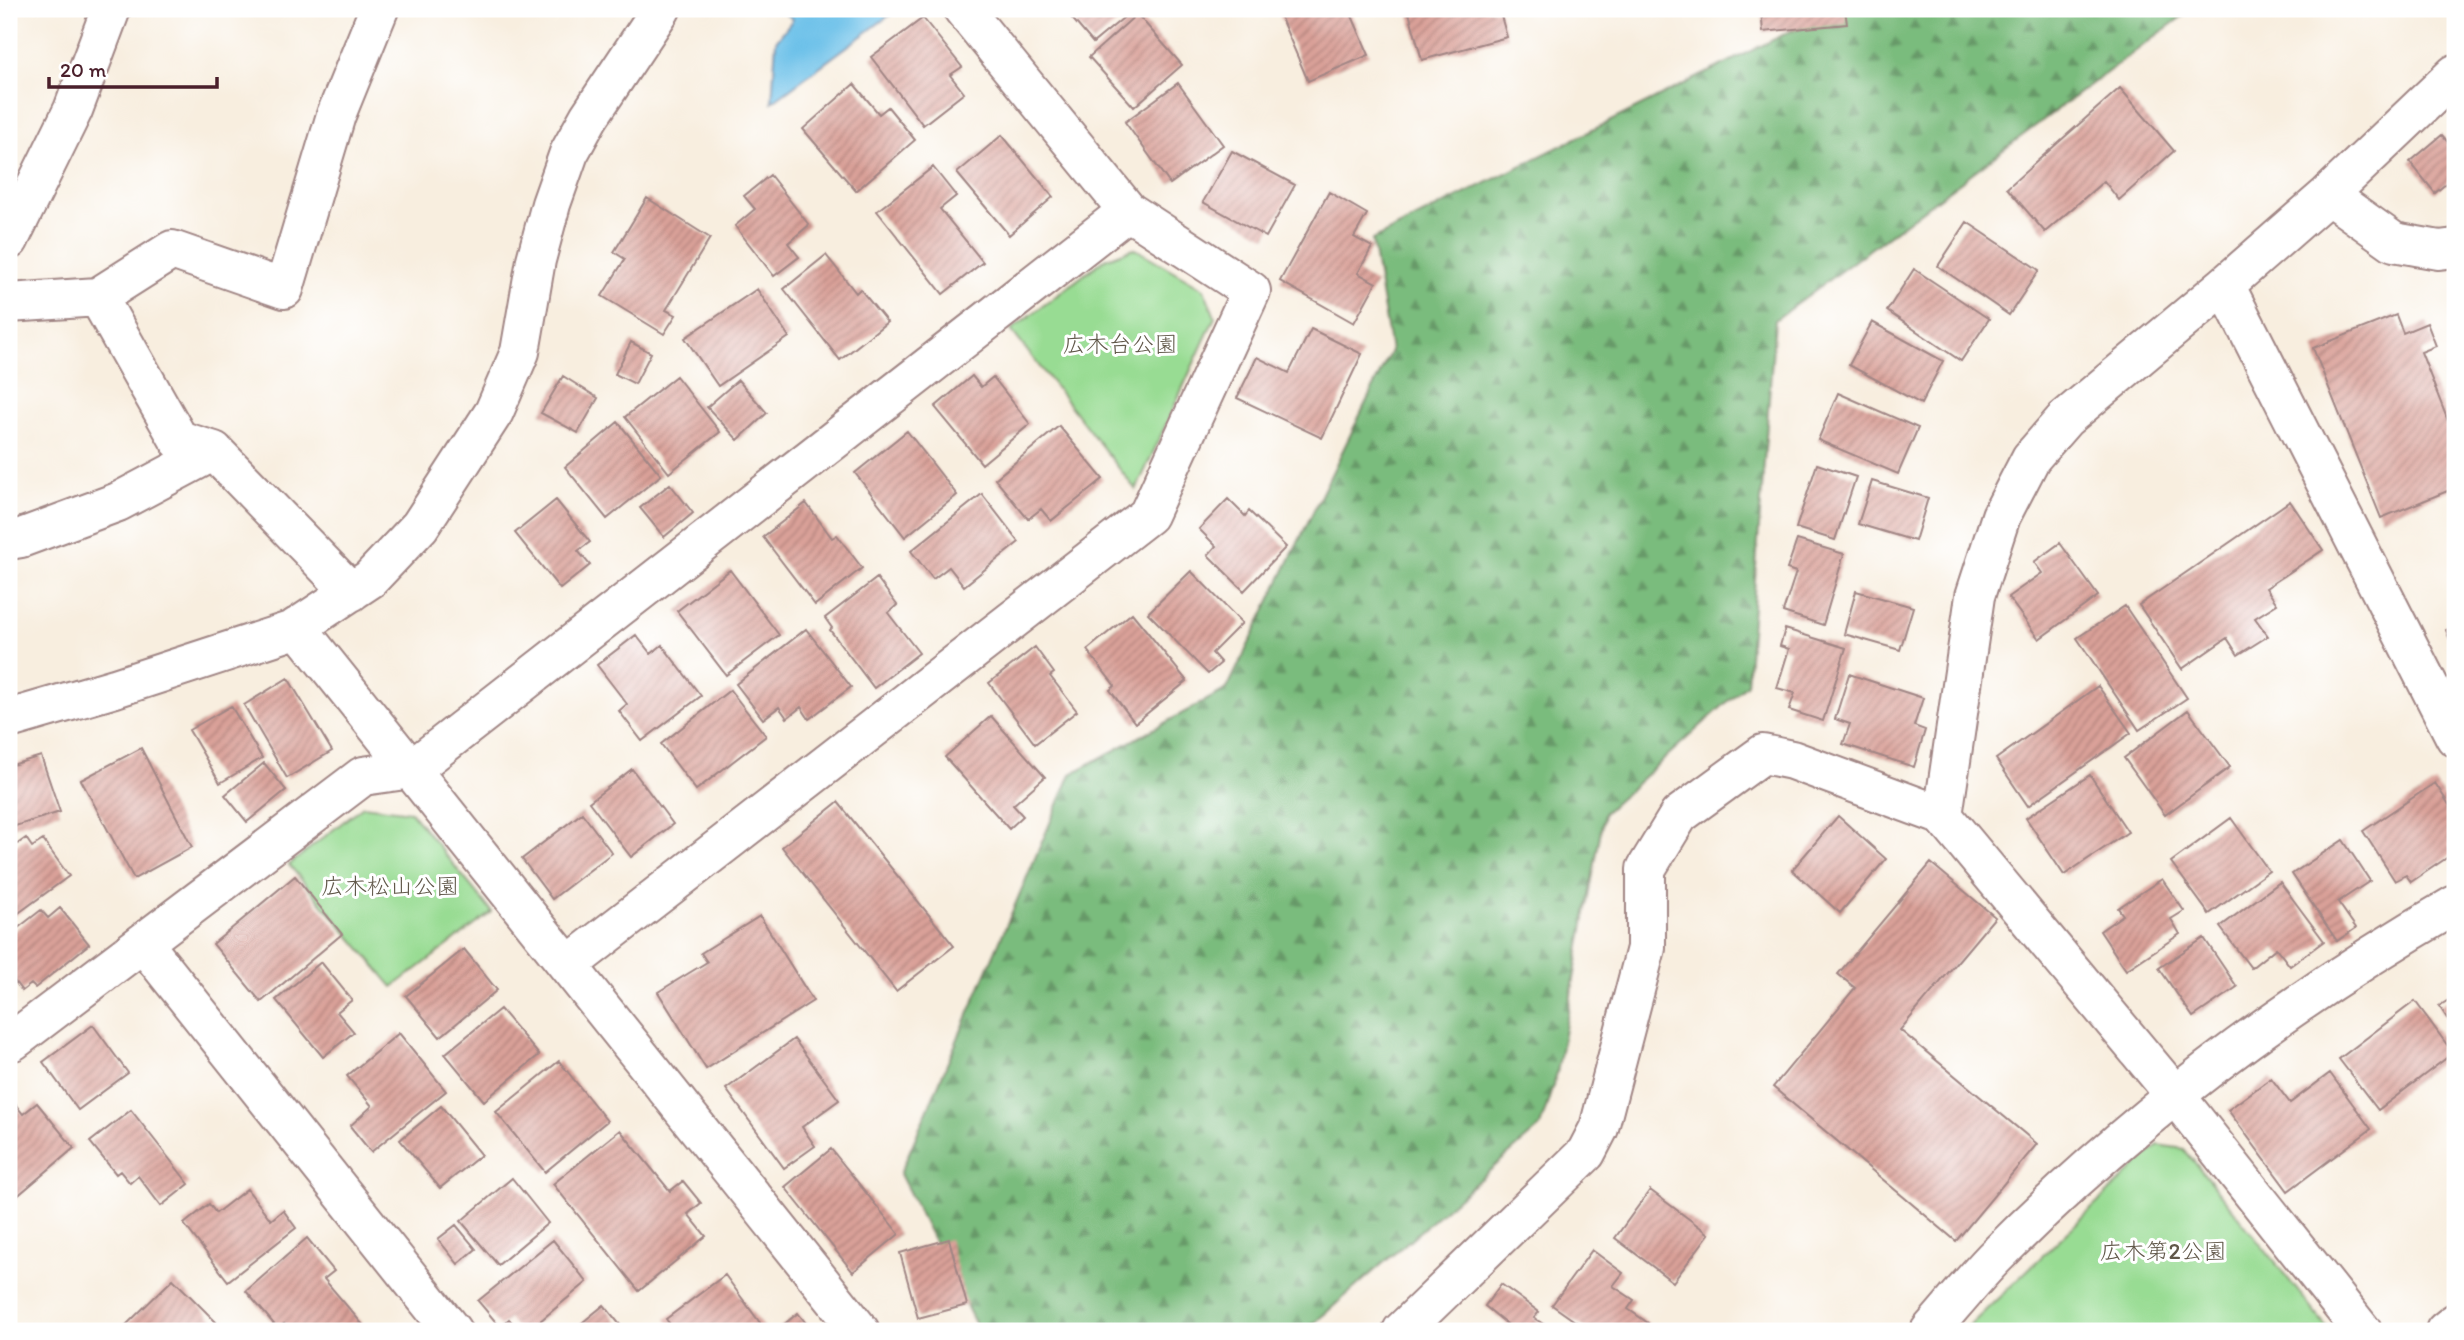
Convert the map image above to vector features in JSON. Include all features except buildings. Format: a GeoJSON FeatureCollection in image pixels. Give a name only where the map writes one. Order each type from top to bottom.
{"type":"FeatureCollection","features":[{"type":"Feature","properties":{"kind":"street"},"geometry":{"type":"LineString","coordinates":[[9,240],[73,110],[111,9]]}},
{"type":"Feature","properties":{"kind":"street"},"geometry":{"type":"LineString","coordinates":[[9,303],[98,298],[172,250],[284,289],[336,115],[379,9]]}},
{"type":"Feature","properties":{"kind":"street"},"geometry":{"type":"LineString","coordinates":[[9,719],[218,655],[296,627],[370,579],[420,526],[494,412],[520,352],[536,260],[551,204],[569,153],[589,117],[662,9]]}},
{"type":"Feature","properties":{"kind":"street"},"geometry":{"type":"LineString","coordinates":[[568,965],[1148,515],[1251,290],[1128,211],[963,9]]}},
{"type":"Feature","properties":{"kind":"street"},"geometry":{"type":"LineString","coordinates":[[1943,816],[1975,596],[2001,516],[2031,458],[2065,419],[2328,195],[2455,74]]}},
{"type":"Feature","properties":{"kind":"street"},"geometry":{"type":"LineString","coordinates":[[2328,195],[2394,242],[2439,250],[2455,248]]}},
{"type":"Feature","properties":{"kind":"street"},"geometry":{"type":"LineString","coordinates":[[13,1041],[363,776],[411,769],[1128,211]]}},
{"type":"Feature","properties":{"kind":"street"},"geometry":{"type":"LineString","coordinates":[[2225,285],[2455,737]]}},
{"type":"Feature","properties":{"kind":"street"},"geometry":{"type":"LineString","coordinates":[[98,298],[179,440],[214,451],[351,592]]}},
{"type":"Feature","properties":{"kind":"street"},"geometry":{"type":"LineString","coordinates":[[9,540],[118,502],[214,451]]}},
{"type":"Feature","properties":{"kind":"street"},"geometry":{"type":"LineString","coordinates":[[296,627],[860,1331]]}},
{"type":"Feature","properties":{"kind":"street"},"geometry":{"type":"LineString","coordinates":[[1402,1331],[1586,1153],[1599,1128],[1646,948],[1646,869],[1679,815],[1763,754],[1792,760],[1943,816],[2175,1095],[2362,1331]]}},
{"type":"Feature","properties":{"kind":"street"},"geometry":{"type":"LineString","coordinates":[[1930,1331],[1991,1261],[2078,1176],[2175,1095],[2290,1008],[2386,945],[2455,905]]}},
{"type":"Feature","properties":{"kind":"street"},"geometry":{"type":"LineString","coordinates":[[143,943],[452,1331]]}},
{"type":"Feature","properties":{"kind":"street"},"geometry":{"type":"LineString","coordinates":[[2445,1331],[2455,1323]]}},
{"type":"Feature","properties":{"kind":"green space"},"geometry":{"type":"Polygon","coordinates":[[[1835,9],[2192,9],[1775,320],[1747,684],[1604,813],[1557,1073],[1540,1127],[1305,1331],[979,1331],[900,1174],[1071,774],[1227,689],[1391,351],[1372,240],[1835,9]]]}},
{"type":"Feature","properties":{"kind":"green space","name":"広木台公園"},"geometry":{"type":"Polygon","coordinates":[[[1134,248],[1204,289],[1215,317],[1136,490],[1011,330],[1105,259],[1134,248]]]}},
{"type":"Feature","properties":{"kind":"green space","name":"広木松山公園"},"geometry":{"type":"Polygon","coordinates":[[[363,806],[411,812],[492,912],[393,987],[289,865],[363,806]]]}},
{"type":"Feature","properties":{"kind":"green space","name":"広木第2公園"},"geometry":{"type":"Polygon","coordinates":[[[2158,1145],[2184,1149],[2330,1331],[1964,1331],[2158,1145]]]}},
{"type":"Feature","properties":{"kind":"water"},"geometry":{"type":"Polygon","coordinates":[[[779,9],[898,9],[772,102],[776,41],[793,19],[779,9]]]}}]}
